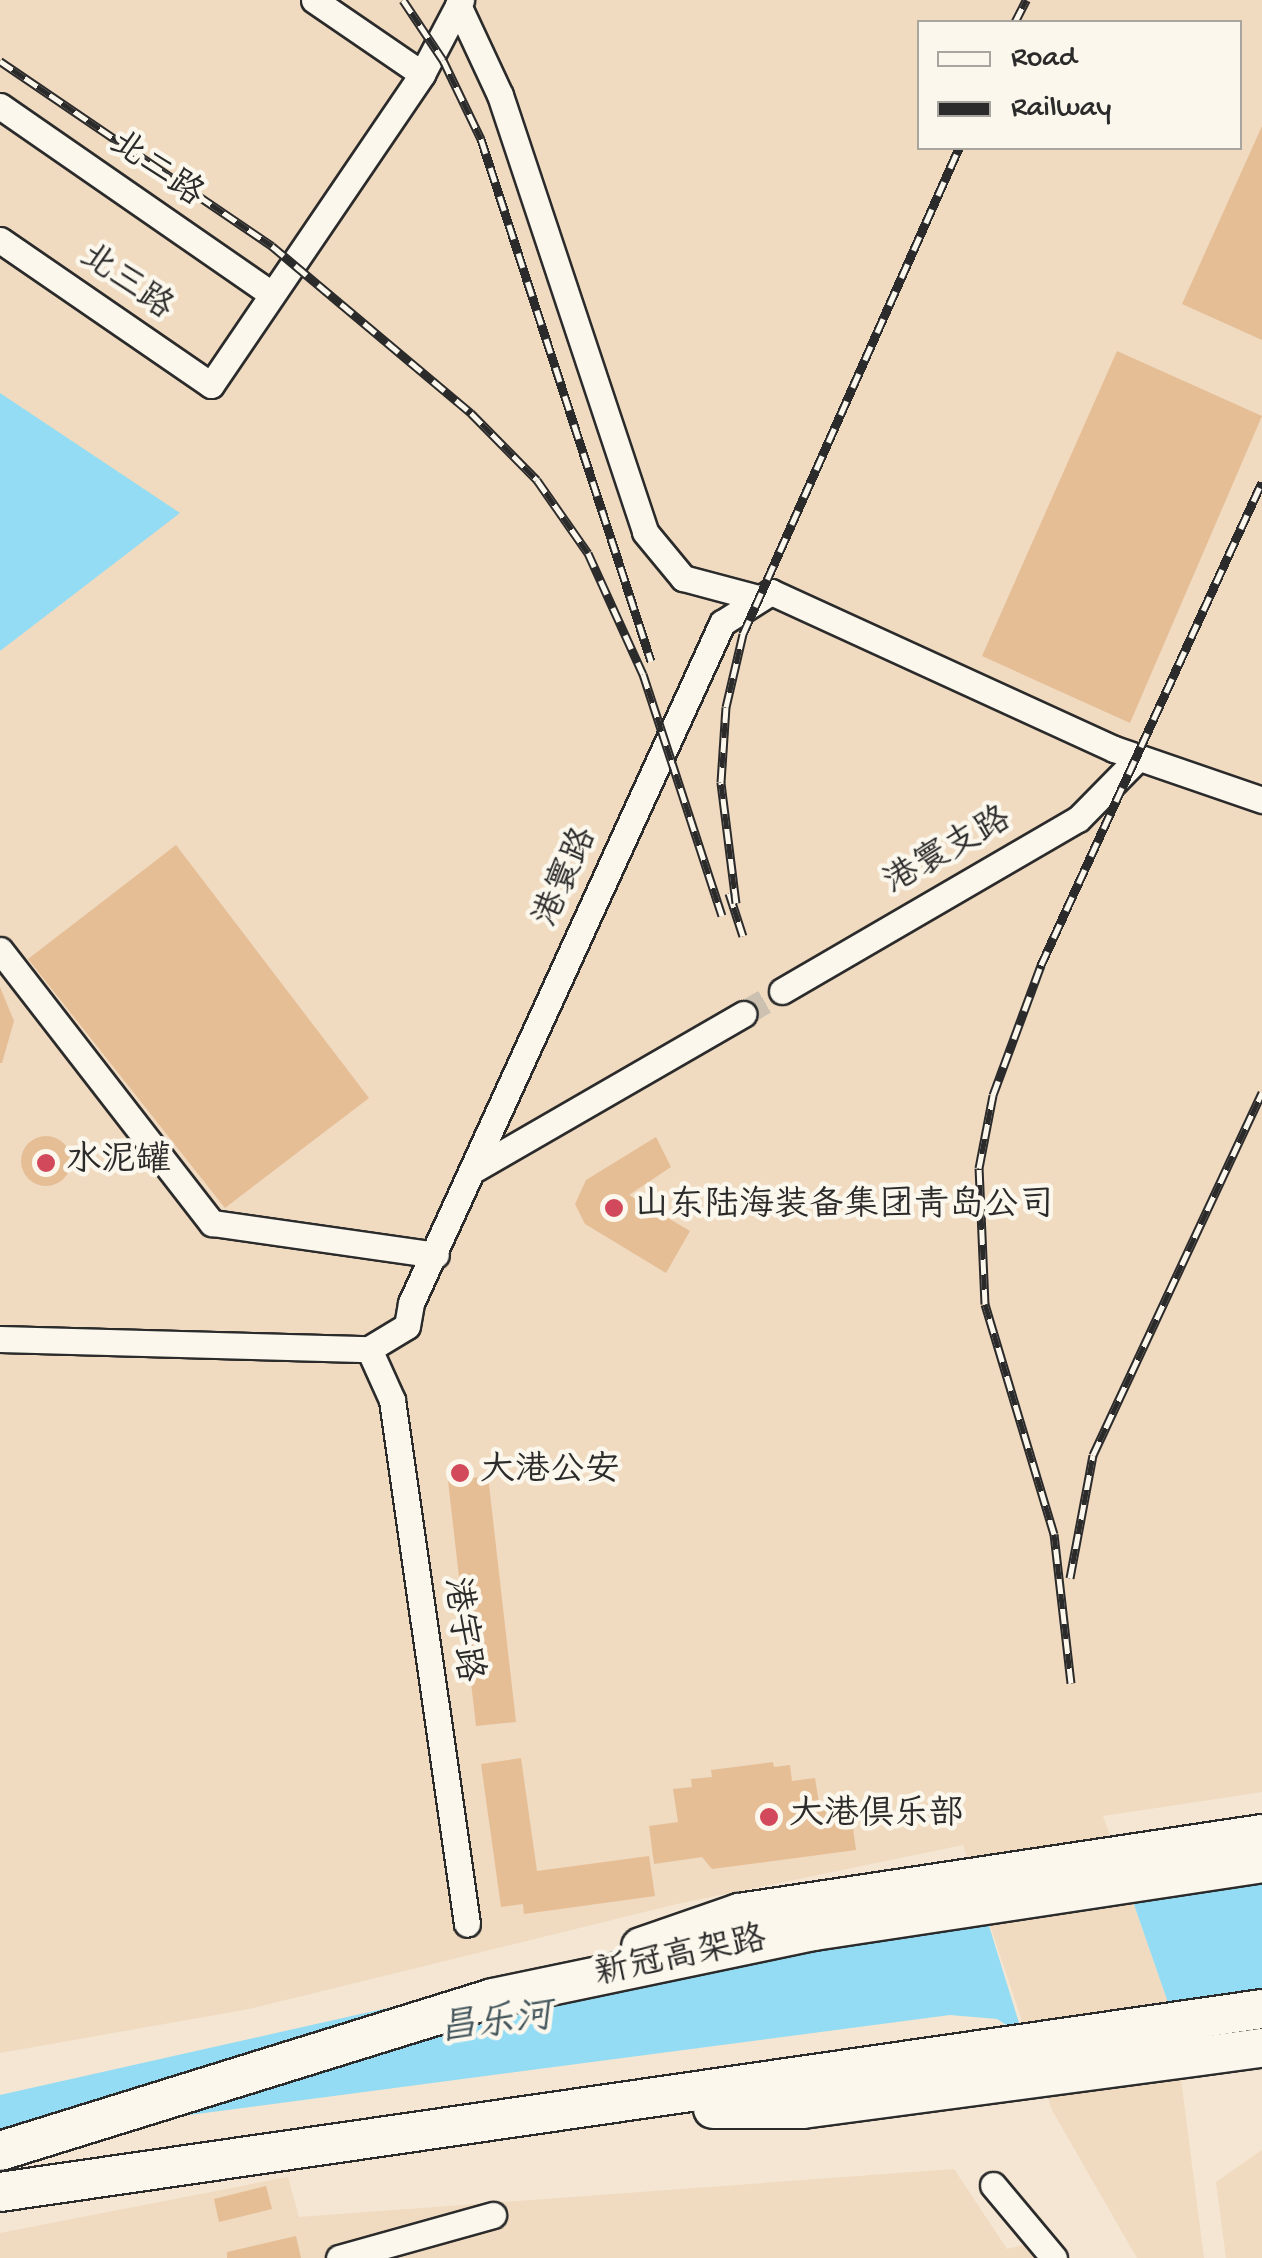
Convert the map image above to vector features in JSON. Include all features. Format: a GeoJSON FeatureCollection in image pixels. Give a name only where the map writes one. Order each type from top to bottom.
{"type":"FeatureCollection","features":[{"type":"Feature","properties":{"kind":"highway"},"geometry":{"type":"LineString","coordinates":[[493,1998],[738,1913],[1262,1834]]}},
{"type":"Feature","properties":{"kind":"highway","name":"新冠高架路"},"geometry":{"type":"LineString","coordinates":[[0,2151],[493,1998],[813,1931],[1262,1863]]}},
{"type":"Feature","properties":{"kind":"highway"},"geometry":{"type":"LineString","coordinates":[[0,2192],[1262,2009]]}},
{"type":"Feature","properties":{"kind":"highway"},"geometry":{"type":"LineString","coordinates":[[570,2109],[803,2109],[1262,2048]]}},
{"type":"Feature","properties":{"kind":"street"},"geometry":{"type":"LineString","coordinates":[[314,0],[422,74]]}},
{"type":"Feature","properties":{"kind":"street"},"geometry":{"type":"LineString","coordinates":[[270,293],[422,74],[459,3]]}},
{"type":"Feature","properties":{"kind":"street"},"geometry":{"type":"LineString","coordinates":[[459,3],[500,96],[645,532],[683,578],[758,598],[772,592],[824,612],[1137,759],[1262,800]]}},
{"type":"Feature","properties":{"kind":"street","name":"北二路"},"geometry":{"type":"LineString","coordinates":[[0,106],[270,293]]}},
{"type":"Feature","properties":{"kind":"street","name":"北三路"},"geometry":{"type":"LineString","coordinates":[[0,240],[211,385],[270,293]]}},
{"type":"Feature","properties":{"kind":"street","name":"港寰路"},"geometry":{"type":"LineString","coordinates":[[370,1349],[406,1326],[722,623],[758,598]]}},
{"type":"Feature","properties":{"kind":"street","name":"港寰支路"},"geometry":{"type":"LineString","coordinates":[[782,991],[1078,819],[1137,759]]}},
{"type":"Feature","properties":{"kind":"street"},"geometry":{"type":"LineString","coordinates":[[0,950],[212,1223],[436,1255]]}},
{"type":"Feature","properties":{"kind":"street"},"geometry":{"type":"LineString","coordinates":[[475,1169],[742,1014]]}},
{"type":"Feature","properties":{"kind":"street"},"geometry":{"type":"LineString","coordinates":[[0,1338],[370,1349]]}},
{"type":"Feature","properties":{"kind":"street","name":"港宇路"},"geometry":{"type":"LineString","coordinates":[[370,1349],[392,1400],[467,1924]]}},
{"type":"Feature","properties":{"kind":"street"},"geometry":{"type":"LineString","coordinates":[[1188,2031],[1262,2020]]}},
{"type":"Feature","properties":{"kind":"street"},"geometry":{"type":"LineString","coordinates":[[994,2185],[1054,2258]]}},
{"type":"Feature","properties":{"kind":"street"},"geometry":{"type":"LineString","coordinates":[[339,2258],[492,2215]]}},
{"type":"Feature","properties":{"kind":"shaded area"},"geometry":{"type":"Polygon","coordinates":[[[0,0],[1262,0],[1262,1792],[1103,1816],[1173,2017],[1204,2258],[1137,2258],[1052,2110],[963,1845],[677,1904],[249,2009],[0,2053],[0,651],[179,513],[0,393],[0,0]]]}},
{"type":"Feature","properties":{"kind":"shaded area"},"geometry":{"type":"Polygon","coordinates":[[[1262,2150],[1262,2258],[1226,2258],[1216,2182],[1262,2150]]]}},
{"type":"Feature","properties":{"kind":"shaded area"},"geometry":{"type":"Polygon","coordinates":[[[954,2169],[1007,2249],[1035,2242],[1039,2258],[0,2258],[0,2233],[288,2177],[299,2217],[954,2169]]]}},
{"type":"Feature","properties":{"kind":"water"},"geometry":{"type":"Polygon","coordinates":[[[0,393],[180,513],[0,651],[0,393]]]}},
{"type":"Feature","properties":{"kind":"water"},"geometry":{"type":"Polygon","coordinates":[[[1262,1874],[1262,2004],[1173,2017],[1130,1893],[1262,1874]]]}},
{"type":"Feature","properties":{"kind":"water","name":"昌乐河"},"geometry":{"type":"Polygon","coordinates":[[[986,1916],[1023,2036],[997,2019],[950,2015],[174,2117],[0,2156],[0,2095],[552,1971],[986,1916]]]}},
{"type":"Feature","properties":{"kind":"building"},"geometry":{"type":"Polygon","coordinates":[[[1262,126],[1262,340],[1182,304],[1262,126]]]}},
{"type":"Feature","properties":{"kind":"building"},"geometry":{"type":"Polygon","coordinates":[[[1117,351],[1262,416],[1130,723],[982,656],[1117,351]]]}},
{"type":"Feature","properties":{"kind":"building"},"geometry":{"type":"Polygon","coordinates":[[[176,845],[369,1098],[225,1208],[28,959],[176,845]]]}},
{"type":"Feature","properties":{"kind":"building"},"geometry":{"type":"Polygon","coordinates":[[[0,987],[14,1021],[2,1063],[0,1063],[0,987]]]}},
{"type":"Feature","properties":{"kind":"building","name":"水泥罐"},"geometry":{"type":"Polygon","coordinates":[[[46,1136],[64,1143],[71,1161],[64,1179],[46,1186],[28,1179],[21,1161],[28,1143],[46,1136]]]}},
{"type":"Feature","properties":{"kind":"building","name":"山东陆海装备集团青岛公司"},"geometry":{"type":"Polygon","coordinates":[[[656,1137],[671,1167],[629,1195],[690,1231],[666,1273],[585,1224],[575,1204],[586,1180],[656,1137]]]}},
{"type":"Feature","properties":{"kind":"building"},"geometry":{"type":"Polygon","coordinates":[[[488,1476],[516,1722],[476,1726],[448,1481],[488,1476]]]}},
{"type":"Feature","properties":{"kind":"building"},"geometry":{"type":"Polygon","coordinates":[[[521,1758],[537,1871],[649,1856],[655,1896],[524,1914],[523,1904],[501,1907],[481,1764],[521,1758]]]}},
{"type":"Feature","properties":{"kind":"building","name":"大港俱乐部"},"geometry":{"type":"Polygon","coordinates":[[[773,1762],[774,1767],[790,1765],[792,1781],[815,1778],[819,1803],[849,1799],[856,1850],[712,1869],[702,1857],[654,1864],[649,1826],[678,1822],[673,1789],[692,1787],[691,1779],[712,1777],[711,1770],[773,1762]]]}},
{"type":"Feature","properties":{"kind":"building"},"geometry":{"type":"Polygon","coordinates":[[[266,2186],[272,2209],[219,2222],[214,2199],[266,2186]]]}},
{"type":"Feature","properties":{"kind":"building"},"geometry":{"type":"Polygon","coordinates":[[[296,2236],[301,2258],[227,2258],[227,2252],[296,2236]]]}},
{"type":"Feature","properties":{"kind":"tunnel"},"geometry":{"type":"LineString","coordinates":[[743,1014],[782,991]]}},
{"type":"Feature","properties":{"kind":"railway"},"geometry":{"type":"LineString","coordinates":[[403,0],[443,60],[481,139],[651,661]]}},
{"type":"Feature","properties":{"kind":"railway"},"geometry":{"type":"LineString","coordinates":[[1016,20],[1026,0]]}},
{"type":"Feature","properties":{"kind":"railway"},"geometry":{"type":"LineString","coordinates":[[0,61],[272,246],[471,413],[537,480],[588,553],[643,674],[722,915]]}},
{"type":"Feature","properties":{"kind":"railway"},"geometry":{"type":"LineString","coordinates":[[736,903],[721,782],[726,707],[743,634],[958,150]]}},
{"type":"Feature","properties":{"kind":"railway"},"geometry":{"type":"LineString","coordinates":[[1071,1683],[1054,1534],[985,1304],[979,1168],[993,1095],[1041,965],[1262,482]]}},
{"type":"Feature","properties":{"kind":"railway"},"geometry":{"type":"LineString","coordinates":[[729,893],[743,936]]}},
{"type":"Feature","properties":{"kind":"railway"},"geometry":{"type":"LineString","coordinates":[[1070,1578],[1093,1455],[1262,1092]]}},
{"type":"Feature","properties":{"kind":"place","name":"水泥罐"},"geometry":{"type":"Point","coordinates":[46,1163]}},
{"type":"Feature","properties":{"kind":"place","name":"山东陆海装备集团青岛公司"},"geometry":{"type":"Point","coordinates":[614,1208]}},
{"type":"Feature","properties":{"kind":"place","name":"大港公安"},"geometry":{"type":"Point","coordinates":[460,1473]}},
{"type":"Feature","properties":{"kind":"place","name":"大港俱乐部"},"geometry":{"type":"Point","coordinates":[769,1817]}}]}
